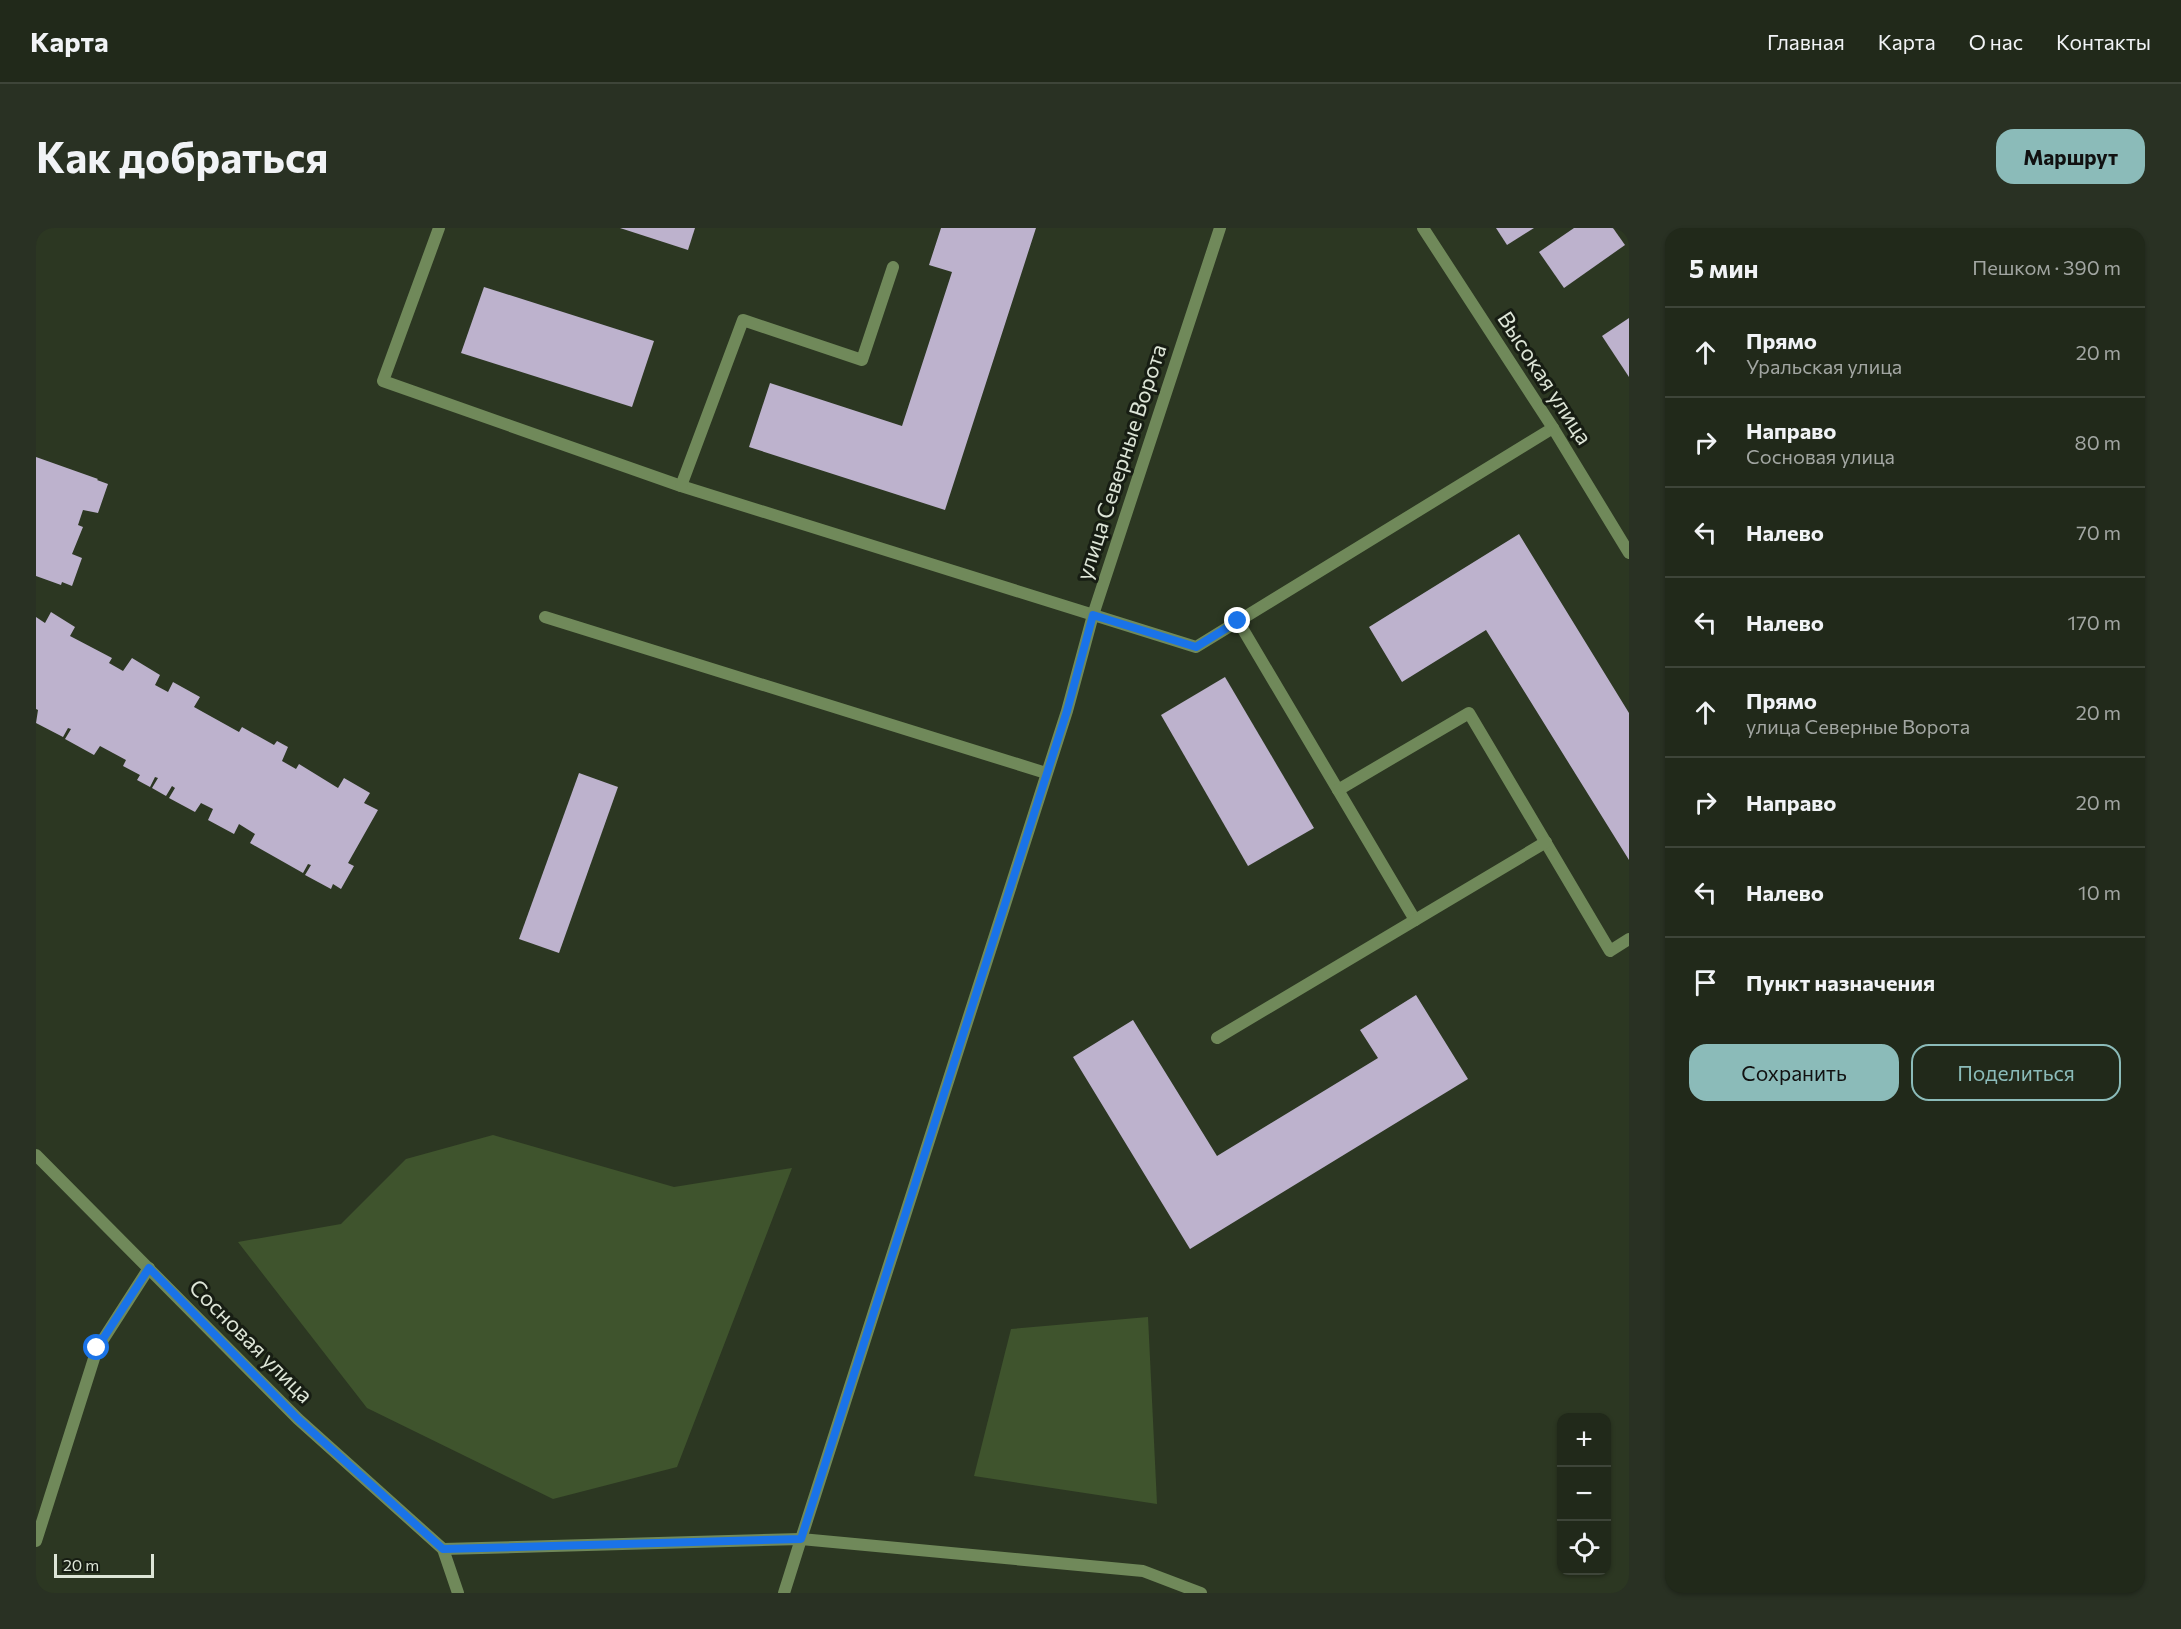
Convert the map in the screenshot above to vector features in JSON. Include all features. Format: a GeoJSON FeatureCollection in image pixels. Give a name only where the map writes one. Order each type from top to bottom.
{"type":"FeatureCollection","features":[{"type":"Feature","properties":{"kind":"street"},"geometry":{"type":"LineString","coordinates":[[439,228],[383,381],[681,486],[1196,647],[1553,428]]}},
{"type":"Feature","properties":{"kind":"street","name":"улица Северные Ворота"},"geometry":{"type":"LineString","coordinates":[[784,1593],[1067,711],[1093,615],[1220,228]]}},
{"type":"Feature","properties":{"kind":"street","name":"Высокая улица"},"geometry":{"type":"LineString","coordinates":[[1423,228],[1553,428],[1629,553]]}},
{"type":"Feature","properties":{"kind":"street"},"geometry":{"type":"LineString","coordinates":[[681,486],[743,320],[862,360],[892,267]]}},
{"type":"Feature","properties":{"kind":"street"},"geometry":{"type":"LineString","coordinates":[[545,617],[1046,773]]}},
{"type":"Feature","properties":{"kind":"street"},"geometry":{"type":"LineString","coordinates":[[1238,621],[1415,920]]}},
{"type":"Feature","properties":{"kind":"street"},"geometry":{"type":"LineString","coordinates":[[1338,790],[1469,713],[1610,951],[1629,939]]}},
{"type":"Feature","properties":{"kind":"street"},"geometry":{"type":"LineString","coordinates":[[1217,1038],[1546,842]]}},
{"type":"Feature","properties":{"kind":"street","name":"Сосновая улица"},"geometry":{"type":"LineString","coordinates":[[36,1155],[298,1419],[443,1549]]}},
{"type":"Feature","properties":{"kind":"street"},"geometry":{"type":"LineString","coordinates":[[36,1541],[97,1348],[149,1268]]}},
{"type":"Feature","properties":{"kind":"street"},"geometry":{"type":"LineString","coordinates":[[458,1593],[443,1549],[801,1539],[1143,1571],[1201,1593]]}},
{"type":"Feature","properties":{"kind":"green space"},"geometry":{"type":"Polygon","coordinates":[[[493,1135],[674,1187],[792,1168],[677,1467],[553,1499],[367,1408],[238,1242],[341,1224],[406,1159],[493,1135]]]}},
{"type":"Feature","properties":{"kind":"green space"},"geometry":{"type":"Polygon","coordinates":[[[1148,1317],[1157,1504],[974,1476],[1011,1329],[1148,1317]]]}},
{"type":"Feature","properties":{"kind":"building"},"geometry":{"type":"Polygon","coordinates":[[[620,228],[695,228],[688,250],[620,228]]]}},
{"type":"Feature","properties":{"kind":"building"},"geometry":{"type":"Polygon","coordinates":[[[941,228],[1036,228],[945,510],[749,447],[770,383],[902,426],[952,272],[929,265],[941,228]]]}},
{"type":"Feature","properties":{"kind":"building"},"geometry":{"type":"Polygon","coordinates":[[[1496,228],[1534,228],[1507,245],[1496,228]]]}},
{"type":"Feature","properties":{"kind":"building"},"geometry":{"type":"Polygon","coordinates":[[[1574,228],[1613,228],[1625,245],[1564,288],[1539,252],[1574,228]]]}},
{"type":"Feature","properties":{"kind":"building"},"geometry":{"type":"Polygon","coordinates":[[[484,287],[654,341],[632,407],[461,353],[484,287]]]}},
{"type":"Feature","properties":{"kind":"building"},"geometry":{"type":"Polygon","coordinates":[[[1629,318],[1629,377],[1602,336],[1629,318]]]}},
{"type":"Feature","properties":{"kind":"building"},"geometry":{"type":"Polygon","coordinates":[[[36,457],[108,484],[98,513],[83,510],[78,525],[83,527],[72,554],[82,558],[72,586],[62,582],[61,585],[36,576],[36,457]]]}},
{"type":"Feature","properties":{"kind":"building"},"geometry":{"type":"Polygon","coordinates":[[[1519,534],[1629,713],[1629,860],[1486,630],[1402,682],[1369,627],[1519,534]]]}},
{"type":"Feature","properties":{"kind":"building"},"geometry":{"type":"Polygon","coordinates":[[[51,612],[75,627],[70,636],[112,658],[109,663],[123,671],[132,658],[160,675],[155,685],[168,692],[173,682],[200,697],[194,707],[239,732],[242,727],[274,745],[277,741],[288,747],[282,761],[296,769],[299,764],[338,788],[344,778],[370,793],[364,803],[378,810],[348,863],[354,866],[341,889],[333,884],[331,889],[305,875],[311,865],[308,864],[303,873],[250,843],[255,834],[239,824],[234,834],[208,820],[213,809],[201,803],[195,812],[169,798],[175,788],[172,786],[166,796],[152,788],[158,778],[155,777],[150,787],[137,780],[140,775],[123,766],[126,760],[100,746],[94,755],[65,739],[71,729],[68,728],[63,737],[36,723],[38,710],[36,709],[36,617],[45,623],[51,612]]]}},
{"type":"Feature","properties":{"kind":"building"},"geometry":{"type":"Polygon","coordinates":[[[1225,677],[1314,828],[1248,866],[1161,715],[1225,677]]]}},
{"type":"Feature","properties":{"kind":"building"},"geometry":{"type":"Polygon","coordinates":[[[579,773],[618,787],[559,953],[519,939],[579,773]]]}},
{"type":"Feature","properties":{"kind":"building"},"geometry":{"type":"Polygon","coordinates":[[[1416,995],[1468,1079],[1190,1249],[1073,1057],[1133,1020],[1217,1156],[1378,1058],[1360,1030],[1416,995]]]}},
{"type":"Feature","properties":{"kind":"route"},"geometry":{"type":"LineString","coordinates":[[97,1348],[149,1268],[298,1419],[443,1549],[801,1539],[1067,711],[1093,615],[1196,647],[1238,621]]}}]}
